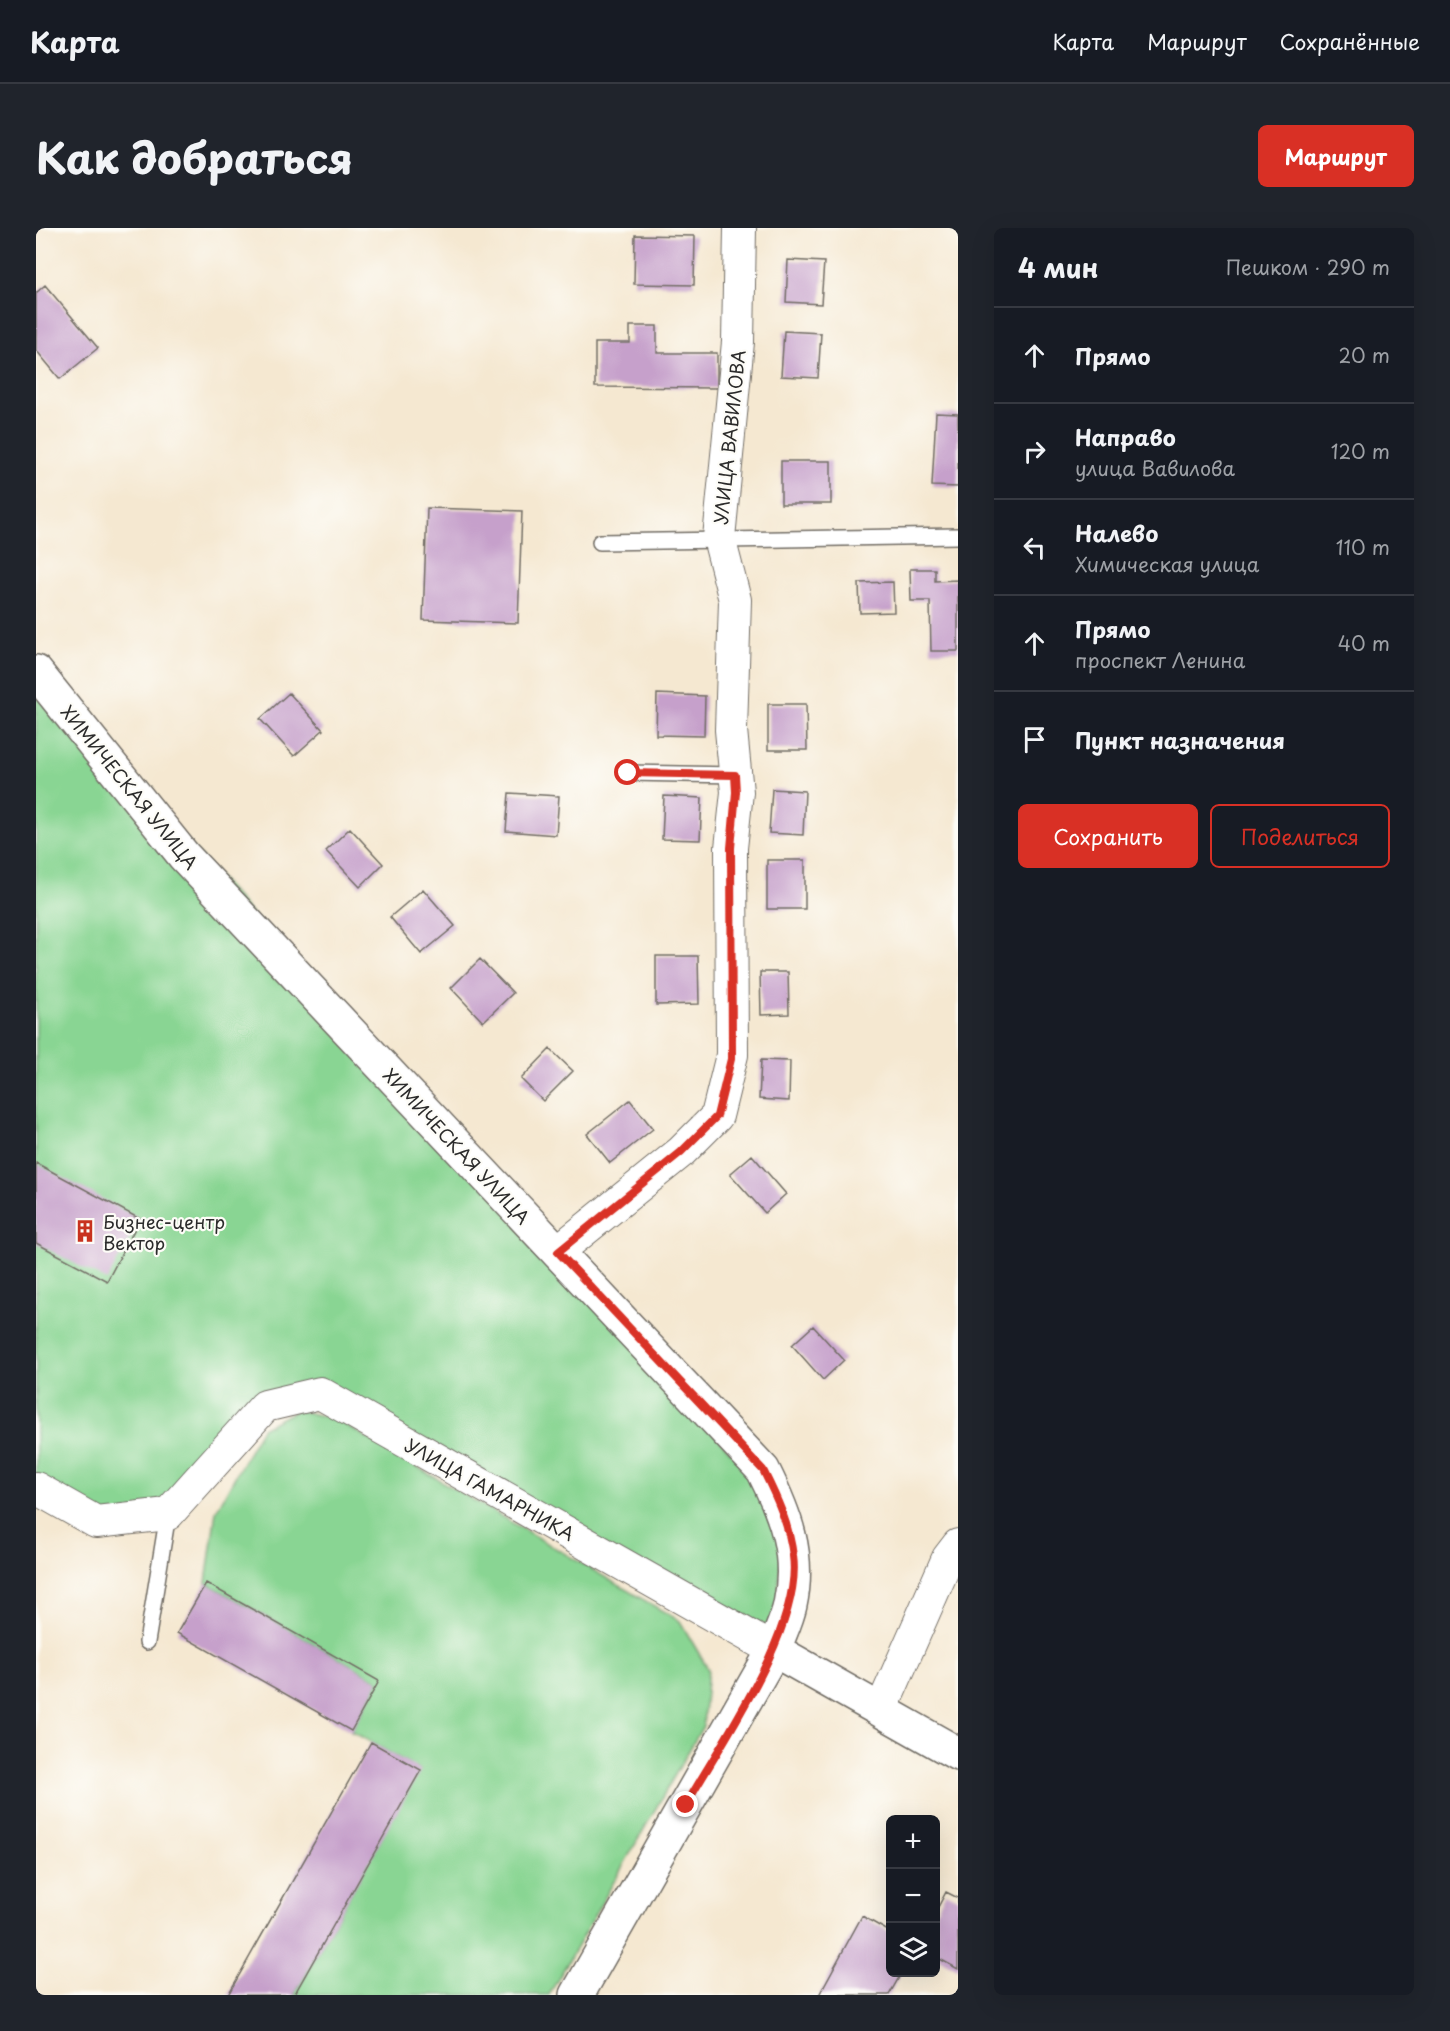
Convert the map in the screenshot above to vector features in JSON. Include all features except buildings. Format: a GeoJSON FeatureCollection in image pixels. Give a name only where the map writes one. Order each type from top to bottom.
{"type":"FeatureCollection","features":[{"type":"Feature","properties":{"kind":"street","name":"УЛИЦА ВАВИЛОВА"},"geometry":{"type":"LineString","coordinates":[[558,1252],[681,1152],[717,1116],[732,1055],[731,848],[736,792],[731,730],[735,600],[719,538],[738,342],[740,228]]}},
{"type":"Feature","properties":{"kind":"street","name":"ХИМИЧЕСКАЯ УЛИЦА"},"geometry":{"type":"LineString","coordinates":[[36,672],[184,856],[763,1470],[784,1512],[794,1558],[790,1605],[774,1650],[577,1995]]}},
{"type":"Feature","properties":{"kind":"street","name":"УЛИЦА ГАМАРНИКА"},"geometry":{"type":"LineString","coordinates":[[168,1514],[265,1406],[320,1393],[958,1754]]}},
{"type":"Feature","properties":{"kind":"street"},"geometry":{"type":"LineString","coordinates":[[36,1488],[96,1522],[168,1514]]}},
{"type":"Feature","properties":{"kind":"street"},"geometry":{"type":"LineString","coordinates":[[881,1710],[948,1558],[958,1545]]}},
{"type":"Feature","properties":{"kind":"lane"},"geometry":{"type":"LineString","coordinates":[[600,542],[719,538],[958,536]]}},
{"type":"Feature","properties":{"kind":"lane"},"geometry":{"type":"LineString","coordinates":[[628,773],[735,775]]}},
{"type":"Feature","properties":{"kind":"lane"},"geometry":{"type":"LineString","coordinates":[[147,1641],[168,1514]]}},
{"type":"Feature","properties":{"kind":"green space"},"geometry":{"type":"Polygon","coordinates":[[[36,672],[784,1512],[774,1650],[320,1393],[265,1406],[168,1514],[96,1522],[36,1488],[36,672]]]}},
{"type":"Feature","properties":{"kind":"green space"},"geometry":{"type":"Polygon","coordinates":[[[297,1410],[335,1419],[680,1621],[708,1669],[703,1726],[549,1995],[294,1995],[420,1770],[351,1731],[379,1681],[206,1583],[216,1511],[262,1428],[297,1410]]]}},
{"type":"Feature","properties":{"kind":"place","name":"Бизнес-центр Вектор"},"geometry":{"type":"Point","coordinates":[85,1231]}},
{"type":"Feature","properties":{"kind":"route"},"geometry":{"type":"LineString","coordinates":[[628,773],[735,775],[736,792],[731,848],[732,1055],[717,1116],[681,1152],[558,1252],[763,1470],[784,1512],[794,1558],[790,1605],[774,1650],[686,1805]]}}]}
